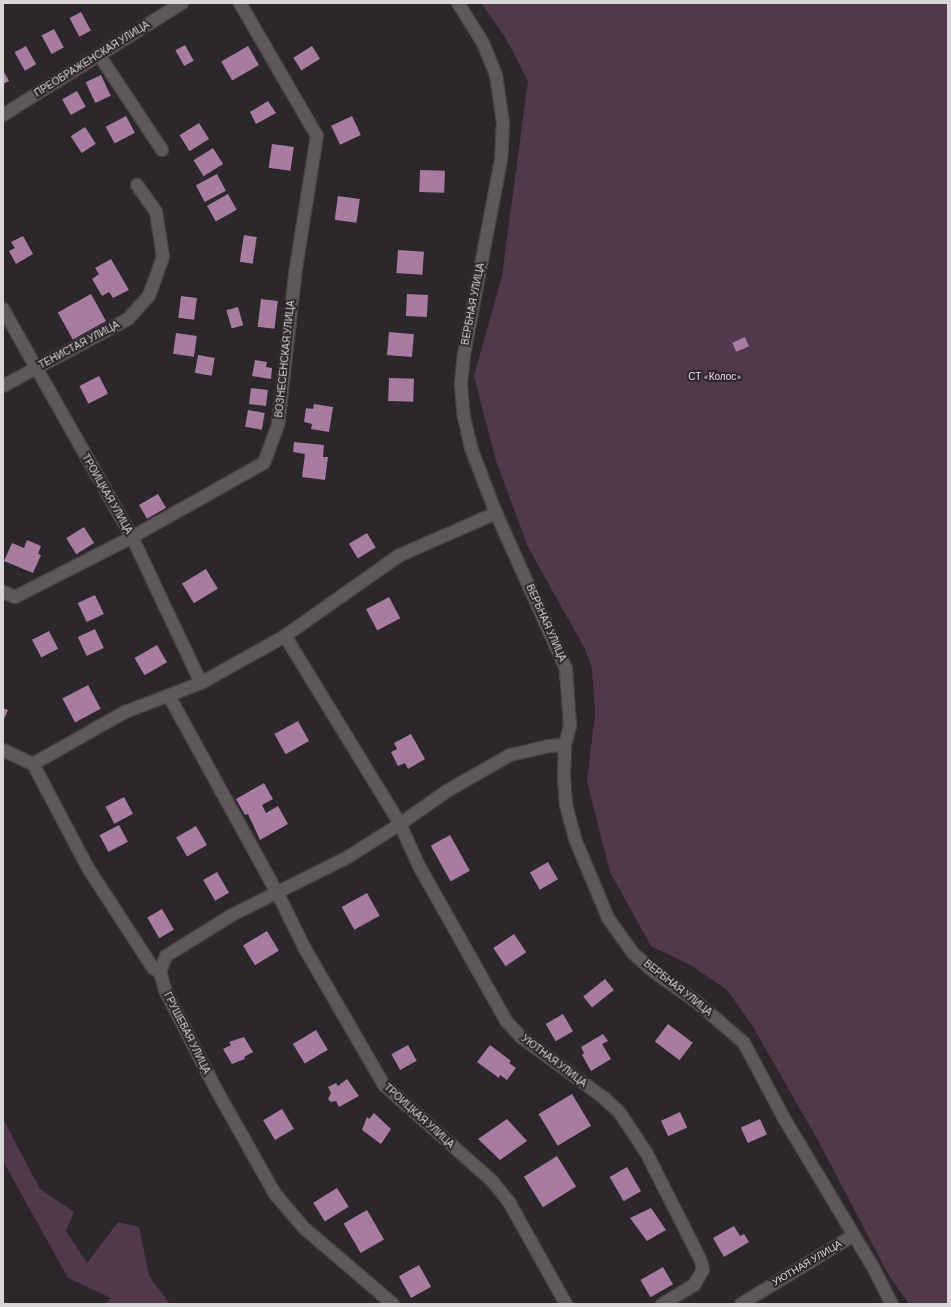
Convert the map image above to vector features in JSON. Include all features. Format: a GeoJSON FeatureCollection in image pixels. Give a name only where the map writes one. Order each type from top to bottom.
{"type":"FeatureCollection","features":[{"type":"Feature","properties":{"kind":"street","name":"ПРЕОБРАЖЕНСКАЯ УЛИЦА"},"geometry":{"type":"LineString","coordinates":[[3,115],[182,3]]}},
{"type":"Feature","properties":{"kind":"street","name":"ВОЗНЕСЕНСКАЯ УЛИЦА"},"geometry":{"type":"LineString","coordinates":[[3,592],[15,597],[132,537],[264,463],[278,425],[296,268],[317,136],[240,3]]}},
{"type":"Feature","properties":{"kind":"street","name":"ВЕРБНАЯ УЛИЦА"},"geometry":{"type":"LineString","coordinates":[[458,3],[483,43],[496,75],[501,97],[501,160],[466,341],[461,385],[464,417],[471,448],[496,513],[566,669],[570,726],[565,745],[566,805],[575,839],[608,918],[633,953],[653,971],[698,1003],[744,1043],[785,1120],[854,1235],[892,1304]]}},
{"type":"Feature","properties":{"kind":"street"},"geometry":{"type":"LineString","coordinates":[[99,55],[162,150]]}},
{"type":"Feature","properties":{"kind":"street","name":"ТЕНИСТАЯ УЛИЦА"},"geometry":{"type":"LineString","coordinates":[[3,386],[128,319],[149,296],[163,257],[156,212],[137,185]]}},
{"type":"Feature","properties":{"kind":"street","name":"ТРОИЦКАЯ УЛИЦА"},"geometry":{"type":"LineString","coordinates":[[3,309],[132,537],[201,683]]}},
{"type":"Feature","properties":{"kind":"street"},"geometry":{"type":"LineString","coordinates":[[3,750],[33,764],[125,712],[201,683],[285,636],[400,555],[496,513]]}},
{"type":"Feature","properties":{"kind":"street","name":"УЮТНАЯ УЛИЦА"},"geometry":{"type":"LineString","coordinates":[[285,636],[400,824],[419,866],[507,1022],[521,1037],[604,1098],[620,1113],[647,1154],[701,1261],[703,1270],[694,1285],[662,1304]]}},
{"type":"Feature","properties":{"kind":"street","name":"ТРОИЦКАЯ УЛИЦА"},"geometry":{"type":"LineString","coordinates":[[169,696],[278,894],[304,946],[384,1085],[492,1181],[509,1202],[566,1304]]}},
{"type":"Feature","properties":{"kind":"street"},"geometry":{"type":"LineString","coordinates":[[160,972],[166,956],[232,915],[278,894],[348,857],[400,824],[447,791],[510,755],[548,746],[565,745]]}},
{"type":"Feature","properties":{"kind":"street","name":"ГРУШЕВАЯ УЛИЦА"},"geometry":{"type":"LineString","coordinates":[[33,764],[88,868],[153,968],[160,972],[165,990],[217,1091],[275,1194],[304,1228],[393,1304]]}},
{"type":"Feature","properties":{"kind":"street","name":"УЮТНАЯ УЛИЦА"},"geometry":{"type":"LineString","coordinates":[[741,1304],[854,1235]]}},
{"type":"Feature","properties":{"kind":"green space","name":"СТ «Колос»"},"geometry":{"type":"Polygon","coordinates":[[[481,3],[948,3],[948,1304],[909,1304],[888,1274],[820,1144],[752,1025],[727,990],[692,966],[651,946],[610,872],[587,781],[595,714],[592,669],[585,649],[528,547],[496,461],[474,376],[502,276],[528,81],[505,37],[481,3]]]}},
{"type":"Feature","properties":{"kind":"green space"},"geometry":{"type":"Polygon","coordinates":[[[3,1119],[40,1189],[74,1212],[66,1231],[87,1263],[118,1222],[139,1227],[149,1276],[170,1304],[106,1304],[111,1298],[68,1278],[3,1161],[3,1119]]]}},
{"type":"Feature","properties":{"kind":"building"},"geometry":{"type":"Polygon","coordinates":[[[81,12],[91,31],[79,37],[70,18],[81,12]]]}},
{"type":"Feature","properties":{"kind":"building"},"geometry":{"type":"Polygon","coordinates":[[[54,29],[64,48],[51,54],[42,36],[54,29]]]}},
{"type":"Feature","properties":{"kind":"building"},"geometry":{"type":"Polygon","coordinates":[[[185,45],[194,61],[184,66],[175,50],[185,45]]]}},
{"type":"Feature","properties":{"kind":"building"},"geometry":{"type":"Polygon","coordinates":[[[26,46],[36,64],[25,71],[15,52],[26,46]]]}},
{"type":"Feature","properties":{"kind":"building"},"geometry":{"type":"Polygon","coordinates":[[[248,46],[259,65],[232,81],[221,62],[248,46]]]}},
{"type":"Feature","properties":{"kind":"building"},"geometry":{"type":"Polygon","coordinates":[[[312,46],[320,59],[301,70],[293,58],[312,46]]]}},
{"type":"Feature","properties":{"kind":"building"},"geometry":{"type":"Polygon","coordinates":[[[3,70],[9,81],[3,84],[3,70]]]}},
{"type":"Feature","properties":{"kind":"building"},"geometry":{"type":"Polygon","coordinates":[[[101,75],[111,96],[95,103],[86,82],[101,75]]]}},
{"type":"Feature","properties":{"kind":"building"},"geometry":{"type":"Polygon","coordinates":[[[77,91],[86,107],[71,115],[62,99],[77,91]]]}},
{"type":"Feature","properties":{"kind":"building"},"geometry":{"type":"Polygon","coordinates":[[[268,101],[276,113],[256,124],[250,112],[268,101]]]}},
{"type":"Feature","properties":{"kind":"building"},"geometry":{"type":"Polygon","coordinates":[[[126,116],[135,133],[115,144],[106,127],[126,116]]]}},
{"type":"Feature","properties":{"kind":"building"},"geometry":{"type":"Polygon","coordinates":[[[352,116],[361,135],[340,145],[331,126],[352,116]]]}},
{"type":"Feature","properties":{"kind":"building"},"geometry":{"type":"Polygon","coordinates":[[[199,123],[209,139],[190,151],[179,135],[199,123]]]}},
{"type":"Feature","properties":{"kind":"building"},"geometry":{"type":"Polygon","coordinates":[[[85,127],[96,144],[82,153],[71,136],[85,127]]]}},
{"type":"Feature","properties":{"kind":"building"},"geometry":{"type":"Polygon","coordinates":[[[272,144],[294,147],[290,171],[269,168],[272,144]]]}},
{"type":"Feature","properties":{"kind":"building"},"geometry":{"type":"Polygon","coordinates":[[[213,148],[223,164],[204,176],[193,160],[213,148]]]}},
{"type":"Feature","properties":{"kind":"building"},"geometry":{"type":"Polygon","coordinates":[[[420,170],[445,171],[444,193],[419,192],[420,170]]]}},
{"type":"Feature","properties":{"kind":"building"},"geometry":{"type":"Polygon","coordinates":[[[217,174],[226,191],[205,202],[196,185],[217,174]]]}},
{"type":"Feature","properties":{"kind":"building"},"geometry":{"type":"Polygon","coordinates":[[[228,194],[237,210],[216,221],[207,206],[228,194]]]}},
{"type":"Feature","properties":{"kind":"building"},"geometry":{"type":"Polygon","coordinates":[[[338,196],[360,199],[356,223],[335,220],[338,196]]]}},
{"type":"Feature","properties":{"kind":"building"},"geometry":{"type":"Polygon","coordinates":[[[244,235],[257,237],[253,264],[240,262],[244,235]]]}},
{"type":"Feature","properties":{"kind":"building"},"geometry":{"type":"Polygon","coordinates":[[[23,236],[33,254],[16,264],[9,251],[15,248],[11,242],[23,236]]]}},
{"type":"Feature","properties":{"kind":"building"},"geometry":{"type":"Polygon","coordinates":[[[398,250],[424,252],[422,275],[396,273],[398,250]]]}},
{"type":"Feature","properties":{"kind":"building"},"geometry":{"type":"Polygon","coordinates":[[[111,259],[129,290],[113,298],[109,292],[102,296],[92,279],[99,274],[95,268],[111,259]]]}},
{"type":"Feature","properties":{"kind":"building"},"geometry":{"type":"Polygon","coordinates":[[[91,294],[106,321],[73,340],[58,312],[91,294]]]}},
{"type":"Feature","properties":{"kind":"building"},"geometry":{"type":"Polygon","coordinates":[[[407,294],[428,295],[427,317],[406,316],[407,294]]]}},
{"type":"Feature","properties":{"kind":"building"},"geometry":{"type":"Polygon","coordinates":[[[181,296],[197,298],[194,320],[178,318],[181,296]]]}},
{"type":"Feature","properties":{"kind":"building"},"geometry":{"type":"Polygon","coordinates":[[[261,299],[278,301],[274,329],[258,327],[261,299]]]}},
{"type":"Feature","properties":{"kind":"building"},"geometry":{"type":"Polygon","coordinates":[[[238,307],[243,325],[232,329],[226,310],[238,307]]]}},
{"type":"Feature","properties":{"kind":"building"},"geometry":{"type":"Polygon","coordinates":[[[389,332],[414,334],[412,357],[387,355],[389,332]]]}},
{"type":"Feature","properties":{"kind":"building"},"geometry":{"type":"Polygon","coordinates":[[[176,333],[197,336],[194,357],[173,354],[176,333]]]}},
{"type":"Feature","properties":{"kind":"building"},"geometry":{"type":"Polygon","coordinates":[[[745,337],[749,346],[736,352],[732,343],[745,337]]]}},
{"type":"Feature","properties":{"kind":"building"},"geometry":{"type":"Polygon","coordinates":[[[198,355],[215,358],[212,376],[195,373],[198,355]]]}},
{"type":"Feature","properties":{"kind":"building"},"geometry":{"type":"Polygon","coordinates":[[[255,360],[267,362],[266,367],[272,368],[271,379],[252,376],[255,360]]]}},
{"type":"Feature","properties":{"kind":"building"},"geometry":{"type":"Polygon","coordinates":[[[99,376],[108,394],[88,404],[79,386],[99,376]]]}},
{"type":"Feature","properties":{"kind":"building"},"geometry":{"type":"Polygon","coordinates":[[[389,378],[414,379],[413,402],[388,401],[389,378]]]}},
{"type":"Feature","properties":{"kind":"building"},"geometry":{"type":"Polygon","coordinates":[[[251,388],[268,390],[266,406],[249,404],[251,388]]]}},
{"type":"Feature","properties":{"kind":"building"},"geometry":{"type":"Polygon","coordinates":[[[314,404],[333,407],[329,432],[311,429],[312,424],[304,422],[306,408],[313,409],[314,404]]]}},
{"type":"Feature","properties":{"kind":"building"},"geometry":{"type":"Polygon","coordinates":[[[248,410],[265,413],[262,430],[245,427],[248,410]]]}},
{"type":"Feature","properties":{"kind":"building"},"geometry":{"type":"Polygon","coordinates":[[[294,442],[324,445],[323,457],[328,457],[325,480],[302,477],[305,454],[293,452],[294,442]]]}},
{"type":"Feature","properties":{"kind":"building"},"geometry":{"type":"Polygon","coordinates":[[[158,494],[166,508],[147,519],[139,505],[158,494]]]}},
{"type":"Feature","properties":{"kind":"building"},"geometry":{"type":"Polygon","coordinates":[[[84,527],[94,543],[76,554],[66,538],[84,527]]]}},
{"type":"Feature","properties":{"kind":"building"},"geometry":{"type":"Polygon","coordinates":[[[367,533],[376,548],[358,558],[349,544],[367,533]]]}},
{"type":"Feature","properties":{"kind":"building"},"geometry":{"type":"Polygon","coordinates":[[[27,540],[41,546],[38,554],[41,555],[33,573],[4,561],[12,543],[24,548],[27,540]]]}},
{"type":"Feature","properties":{"kind":"building"},"geometry":{"type":"Polygon","coordinates":[[[206,569],[218,589],[194,603],[182,583],[206,569]]]}},
{"type":"Feature","properties":{"kind":"building"},"geometry":{"type":"Polygon","coordinates":[[[95,595],[104,614],[87,622],[78,603],[95,595]]]}},
{"type":"Feature","properties":{"kind":"building"},"geometry":{"type":"Polygon","coordinates":[[[389,597],[400,618],[377,630],[366,609],[389,597]]]}},
{"type":"Feature","properties":{"kind":"building"},"geometry":{"type":"Polygon","coordinates":[[[95,629],[104,648],[87,656],[78,637],[95,629]]]}},
{"type":"Feature","properties":{"kind":"building"},"geometry":{"type":"Polygon","coordinates":[[[49,631],[58,649],[41,657],[32,640],[49,631]]]}},
{"type":"Feature","properties":{"kind":"building"},"geometry":{"type":"Polygon","coordinates":[[[157,645],[167,662],[144,675],[134,658],[157,645]]]}},
{"type":"Feature","properties":{"kind":"building"},"geometry":{"type":"Polygon","coordinates":[[[88,685],[101,709],[75,722],[62,699],[88,685]]]}},
{"type":"Feature","properties":{"kind":"building"},"geometry":{"type":"Polygon","coordinates":[[[3,708],[8,710],[3,721],[3,708]]]}},
{"type":"Feature","properties":{"kind":"building"},"geometry":{"type":"Polygon","coordinates":[[[298,721],[309,741],[286,754],[274,734],[298,721]]]}},
{"type":"Feature","properties":{"kind":"building"},"geometry":{"type":"Polygon","coordinates":[[[411,734],[425,759],[408,769],[405,763],[398,766],[391,752],[397,749],[394,743],[411,734]]]}},
{"type":"Feature","properties":{"kind":"building"},"geometry":{"type":"Polygon","coordinates":[[[264,783],[273,799],[262,805],[266,813],[278,806],[288,824],[260,840],[248,814],[245,815],[236,799],[264,783]]]}},
{"type":"Feature","properties":{"kind":"building"},"geometry":{"type":"Polygon","coordinates":[[[124,797],[133,814],[114,824],[105,807],[124,797]]]}},
{"type":"Feature","properties":{"kind":"building"},"geometry":{"type":"Polygon","coordinates":[[[119,825],[128,842],[108,852],[100,835],[119,825]]]}},
{"type":"Feature","properties":{"kind":"building"},"geometry":{"type":"Polygon","coordinates":[[[196,826],[207,845],[187,857],[176,838],[196,826]]]}},
{"type":"Feature","properties":{"kind":"building"},"geometry":{"type":"Polygon","coordinates":[[[450,835],[470,871],[451,882],[431,846],[450,835]]]}},
{"type":"Feature","properties":{"kind":"building"},"geometry":{"type":"Polygon","coordinates":[[[548,862],[558,879],[540,890],[530,872],[548,862]]]}},
{"type":"Feature","properties":{"kind":"building"},"geometry":{"type":"Polygon","coordinates":[[[217,872],[229,893],[215,901],[203,880],[217,872]]]}},
{"type":"Feature","properties":{"kind":"building"},"geometry":{"type":"Polygon","coordinates":[[[367,893],[380,916],[354,930],[342,907],[367,893]]]}},
{"type":"Feature","properties":{"kind":"building"},"geometry":{"type":"Polygon","coordinates":[[[162,909],[174,930],[159,938],[147,918],[162,909]]]}},
{"type":"Feature","properties":{"kind":"building"},"geometry":{"type":"Polygon","coordinates":[[[267,931],[279,951],[255,965],[243,945],[267,931]]]}},
{"type":"Feature","properties":{"kind":"building"},"geometry":{"type":"Polygon","coordinates":[[[514,934],[526,952],[506,966],[493,948],[514,934]]]}},
{"type":"Feature","properties":{"kind":"building"},"geometry":{"type":"Polygon","coordinates":[[[605,979],[614,990],[592,1008],[583,997],[605,979]]]}},
{"type":"Feature","properties":{"kind":"building"},"geometry":{"type":"Polygon","coordinates":[[[563,1014],[573,1031],[556,1041],[546,1024],[563,1014]]]}},
{"type":"Feature","properties":{"kind":"building"},"geometry":{"type":"Polygon","coordinates":[[[668,1024],[693,1043],[680,1060],[655,1042],[668,1024]]]}},
{"type":"Feature","properties":{"kind":"building"},"geometry":{"type":"Polygon","coordinates":[[[316,1030],[328,1050],[305,1064],[293,1044],[316,1030]]]}},
{"type":"Feature","properties":{"kind":"building"},"geometry":{"type":"Polygon","coordinates":[[[603,1034],[608,1041],[602,1044],[611,1059],[591,1071],[582,1055],[584,1053],[581,1047],[603,1034]]]}},
{"type":"Feature","properties":{"kind":"building"},"geometry":{"type":"Polygon","coordinates":[[[244,1037],[253,1052],[244,1057],[245,1059],[232,1064],[223,1049],[231,1045],[229,1042],[244,1037]]]}},
{"type":"Feature","properties":{"kind":"building"},"geometry":{"type":"Polygon","coordinates":[[[408,1045],[417,1061],[400,1070],[391,1054],[408,1045]]]}},
{"type":"Feature","properties":{"kind":"building"},"geometry":{"type":"Polygon","coordinates":[[[490,1045],[511,1061],[509,1063],[516,1068],[507,1080],[500,1075],[499,1078],[477,1062],[490,1045]]]}},
{"type":"Feature","properties":{"kind":"building"},"geometry":{"type":"Polygon","coordinates":[[[347,1079],[359,1096],[339,1107],[336,1101],[331,1102],[328,1099],[331,1093],[328,1087],[336,1083],[338,1086],[347,1079]]]}},
{"type":"Feature","properties":{"kind":"building"},"geometry":{"type":"Polygon","coordinates":[[[572,1094],[591,1126],[558,1146],[539,1114],[572,1094]]]}},
{"type":"Feature","properties":{"kind":"building"},"geometry":{"type":"Polygon","coordinates":[[[282,1109],[294,1129],[275,1140],[263,1120],[282,1109]]]}},
{"type":"Feature","properties":{"kind":"building"},"geometry":{"type":"Polygon","coordinates":[[[680,1112],[687,1127],[668,1136],[661,1121],[680,1112]]]}},
{"type":"Feature","properties":{"kind":"building"},"geometry":{"type":"Polygon","coordinates":[[[374,1113],[391,1129],[381,1144],[362,1130],[367,1117],[369,1119],[374,1113]]]}},
{"type":"Feature","properties":{"kind":"building"},"geometry":{"type":"Polygon","coordinates":[[[507,1119],[527,1141],[500,1160],[478,1139],[507,1119]]]}},
{"type":"Feature","properties":{"kind":"building"},"geometry":{"type":"Polygon","coordinates":[[[760,1119],[767,1135],[748,1143],[741,1128],[760,1119]]]}},
{"type":"Feature","properties":{"kind":"building"},"geometry":{"type":"Polygon","coordinates":[[[557,1156],[576,1187],[543,1207],[524,1177],[557,1156]]]}},
{"type":"Feature","properties":{"kind":"building"},"geometry":{"type":"Polygon","coordinates":[[[627,1167],[641,1191],[624,1201],[610,1177],[627,1167]]]}},
{"type":"Feature","properties":{"kind":"building"},"geometry":{"type":"Polygon","coordinates":[[[337,1188],[349,1207],[325,1221],[313,1203],[337,1188]]]}},
{"type":"Feature","properties":{"kind":"building"},"geometry":{"type":"Polygon","coordinates":[[[651,1208],[666,1230],[647,1241],[630,1218],[651,1208]]]}},
{"type":"Feature","properties":{"kind":"building"},"geometry":{"type":"Polygon","coordinates":[[[367,1210],[384,1239],[361,1253],[344,1224],[367,1210]]]}},
{"type":"Feature","properties":{"kind":"building"},"geometry":{"type":"Polygon","coordinates":[[[734,1226],[740,1236],[744,1234],[749,1242],[724,1257],[713,1238],[734,1226]]]}},
{"type":"Feature","properties":{"kind":"building"},"geometry":{"type":"Polygon","coordinates":[[[419,1265],[431,1287],[411,1298],[399,1276],[419,1265]]]}},
{"type":"Feature","properties":{"kind":"building"},"geometry":{"type":"Polygon","coordinates":[[[663,1267],[673,1284],[650,1297],[640,1280],[663,1267]]]}}]}
